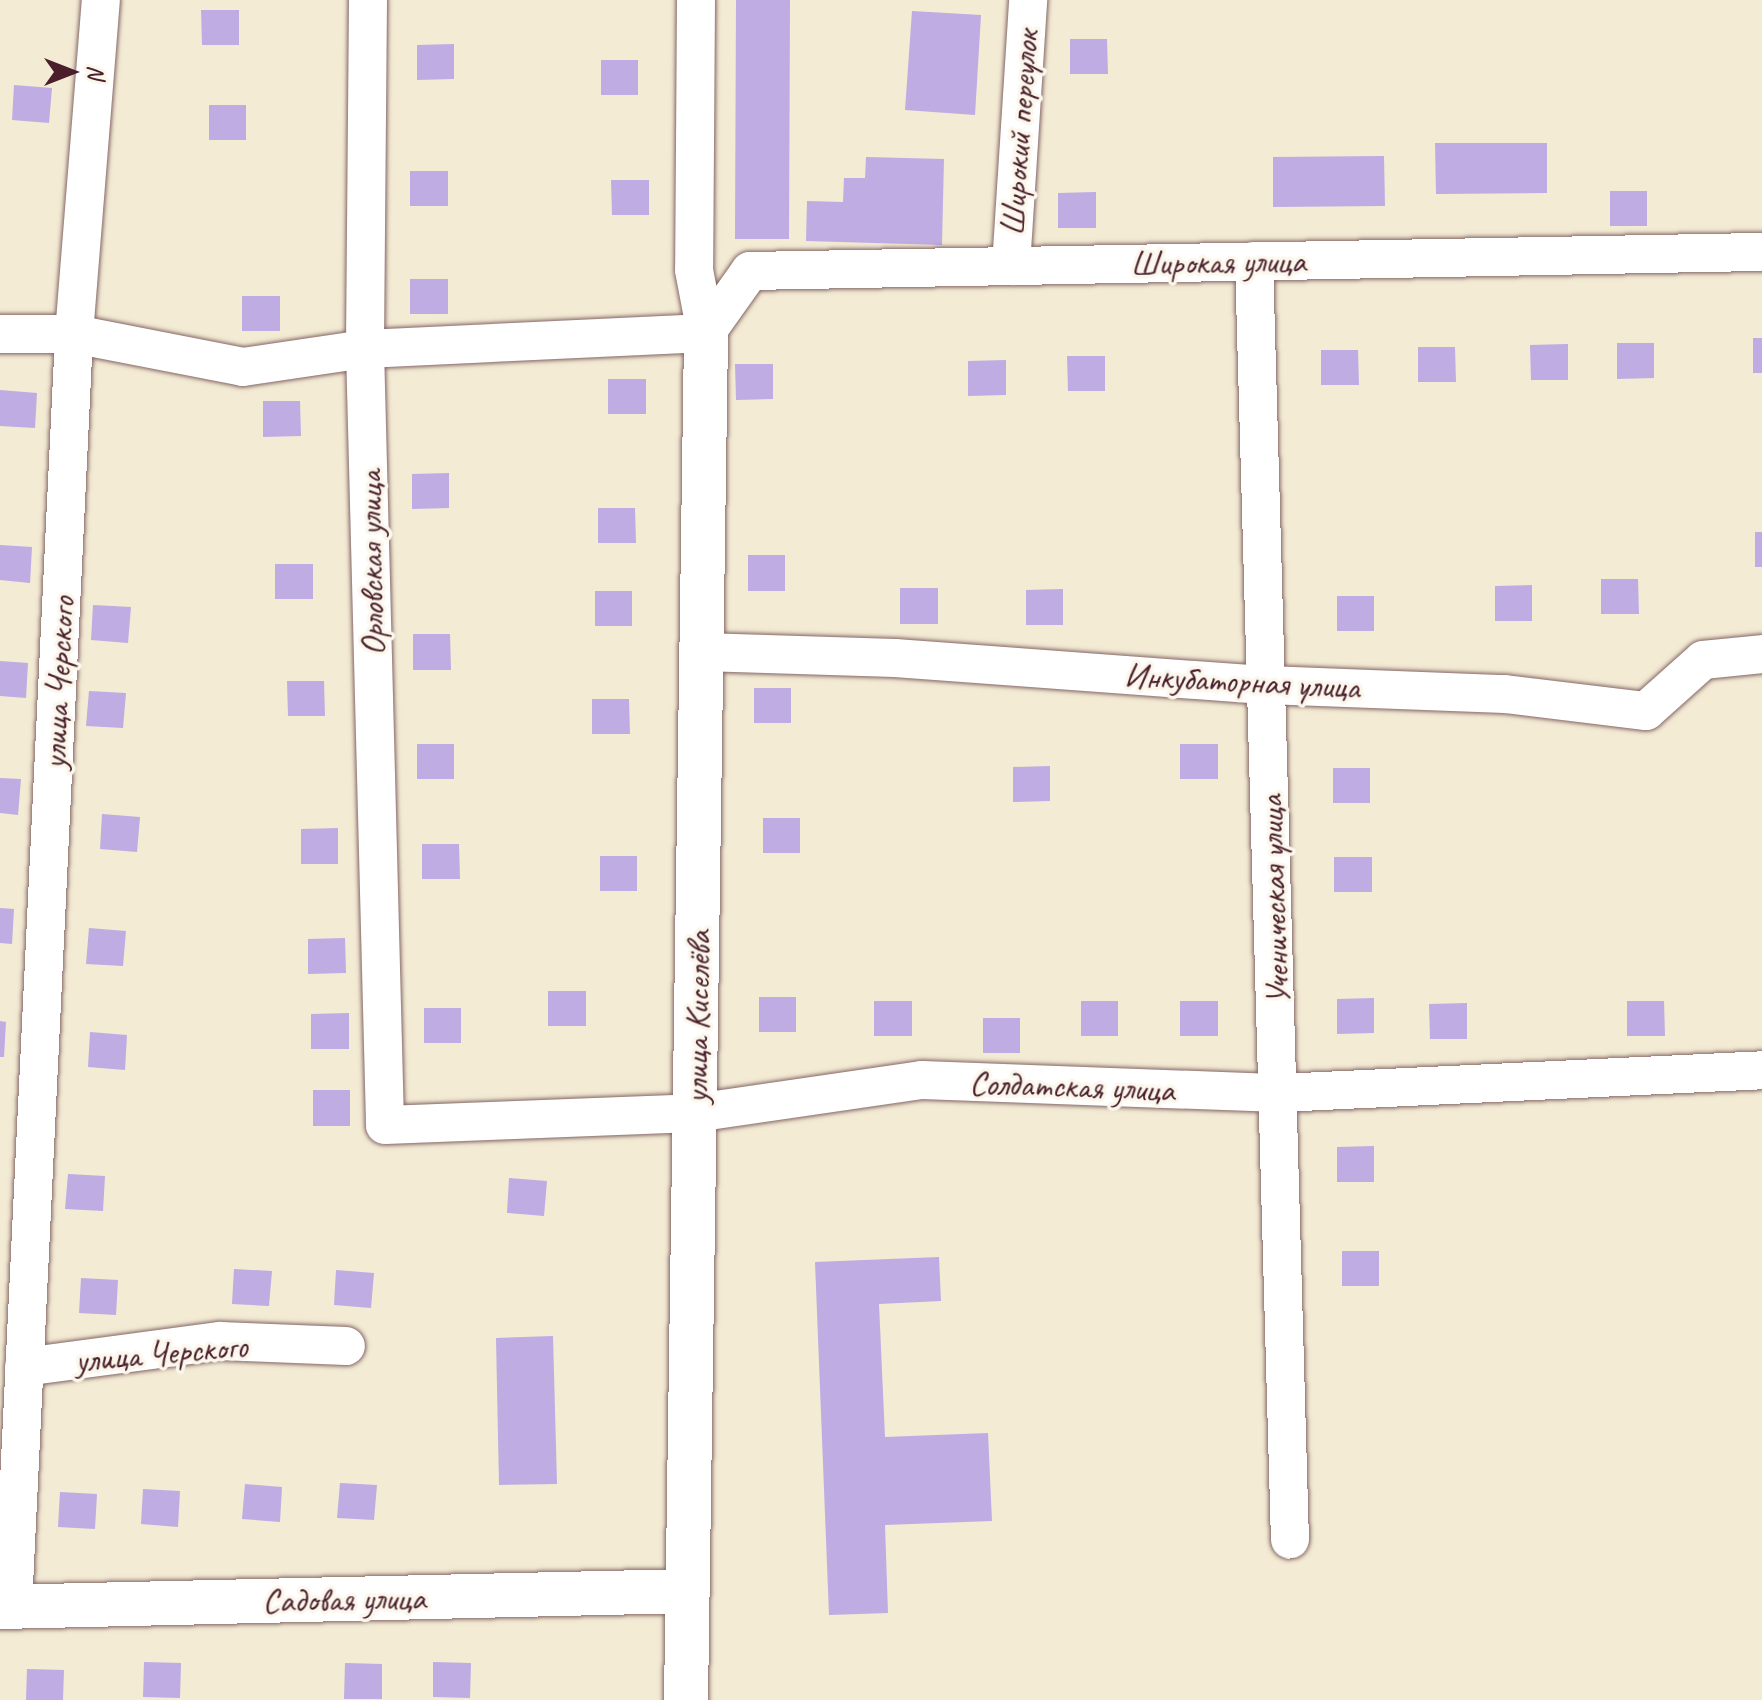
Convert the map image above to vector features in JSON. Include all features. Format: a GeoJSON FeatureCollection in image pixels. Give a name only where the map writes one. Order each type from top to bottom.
{"type":"FeatureCollection","features":[{"type":"Feature","properties":{"kind":"street","name":"улица Черского"},"geometry":{"type":"LineString","coordinates":[[6,1606],[24,1367],[74,334],[101,0]]}},
{"type":"Feature","properties":{"kind":"street","name":"Орловская улица"},"geometry":{"type":"LineString","coordinates":[[368,0],[365,349],[385,1125]]}},
{"type":"Feature","properties":{"kind":"street"},"geometry":{"type":"LineString","coordinates":[[0,334],[74,334],[243,367],[365,349],[706,333],[694,270],[696,0]]}},
{"type":"Feature","properties":{"kind":"street","name":"Широкий переулок"},"geometry":{"type":"LineString","coordinates":[[1011,266],[1028,0]]}},
{"type":"Feature","properties":{"kind":"street","name":"Широкая улица"},"geometry":{"type":"LineString","coordinates":[[706,333],[750,271],[1762,252]]}},
{"type":"Feature","properties":{"kind":"street","name":"Ученическая улица"},"geometry":{"type":"LineString","coordinates":[[1254,261],[1280,1093],[1290,1539]]}},
{"type":"Feature","properties":{"kind":"street","name":"улица Киселёва"},"geometry":{"type":"LineString","coordinates":[[686,1700],[706,333]]}},
{"type":"Feature","properties":{"kind":"street","name":"Инкубаторная улица"},"geometry":{"type":"LineString","coordinates":[[702,652],[895,658],[1267,685],[1505,694],[1646,711],[1703,660],[1762,654]]}},
{"type":"Feature","properties":{"kind":"street","name":"Солдатская улица"},"geometry":{"type":"LineString","coordinates":[[385,1125],[695,1113],[922,1080],[1280,1093],[1762,1070]]}},
{"type":"Feature","properties":{"kind":"street","name":"улица Черского"},"geometry":{"type":"LineString","coordinates":[[24,1367],[220,1341],[346,1346]]}},
{"type":"Feature","properties":{"kind":"street","name":"Садовая улица"},"geometry":{"type":"LineString","coordinates":[[6,1606],[688,1591]]}},
{"type":"Feature","properties":{"kind":"building"},"geometry":{"type":"Polygon","coordinates":[[[736,0],[790,0],[789,239],[735,239],[736,0]]]}},
{"type":"Feature","properties":{"kind":"building"},"geometry":{"type":"Polygon","coordinates":[[[201,10],[239,10],[239,45],[202,45],[201,10]]]}},
{"type":"Feature","properties":{"kind":"building"},"geometry":{"type":"Polygon","coordinates":[[[912,11],[981,15],[975,115],[905,110],[912,11]]]}},
{"type":"Feature","properties":{"kind":"building"},"geometry":{"type":"Polygon","coordinates":[[[1070,39],[1107,39],[1108,74],[1070,74],[1070,39]]]}},
{"type":"Feature","properties":{"kind":"building"},"geometry":{"type":"Polygon","coordinates":[[[454,44],[454,79],[417,80],[417,45],[454,44]]]}},
{"type":"Feature","properties":{"kind":"building"},"geometry":{"type":"Polygon","coordinates":[[[601,60],[638,60],[638,95],[601,95],[601,60]]]}},
{"type":"Feature","properties":{"kind":"building"},"geometry":{"type":"Polygon","coordinates":[[[14,85],[52,88],[49,123],[12,120],[14,85]]]}},
{"type":"Feature","properties":{"kind":"building"},"geometry":{"type":"Polygon","coordinates":[[[209,105],[246,105],[246,140],[209,140],[209,105]]]}},
{"type":"Feature","properties":{"kind":"building"},"geometry":{"type":"Polygon","coordinates":[[[1435,143],[1547,143],[1547,193],[1436,194],[1435,143]]]}},
{"type":"Feature","properties":{"kind":"building"},"geometry":{"type":"Polygon","coordinates":[[[1384,156],[1385,206],[1273,207],[1273,157],[1384,156]]]}},
{"type":"Feature","properties":{"kind":"building"},"geometry":{"type":"Polygon","coordinates":[[[866,157],[944,159],[942,245],[806,241],[807,201],[843,202],[844,178],[865,178],[866,157]]]}},
{"type":"Feature","properties":{"kind":"building"},"geometry":{"type":"Polygon","coordinates":[[[410,171],[448,171],[448,206],[410,206],[410,171]]]}},
{"type":"Feature","properties":{"kind":"building"},"geometry":{"type":"Polygon","coordinates":[[[611,180],[649,180],[649,215],[612,215],[611,180]]]}},
{"type":"Feature","properties":{"kind":"building"},"geometry":{"type":"Polygon","coordinates":[[[1610,191],[1647,191],[1647,226],[1610,226],[1610,191]]]}},
{"type":"Feature","properties":{"kind":"building"},"geometry":{"type":"Polygon","coordinates":[[[1096,192],[1096,228],[1058,228],[1058,193],[1096,192]]]}},
{"type":"Feature","properties":{"kind":"building"},"geometry":{"type":"Polygon","coordinates":[[[410,279],[448,279],[448,314],[410,314],[410,279]]]}},
{"type":"Feature","properties":{"kind":"building"},"geometry":{"type":"Polygon","coordinates":[[[242,296],[280,296],[280,331],[242,331],[242,296]]]}},
{"type":"Feature","properties":{"kind":"building"},"geometry":{"type":"Polygon","coordinates":[[[1753,338],[1762,338],[1762,373],[1753,373],[1753,338]]]}},
{"type":"Feature","properties":{"kind":"building"},"geometry":{"type":"Polygon","coordinates":[[[1617,343],[1654,343],[1654,378],[1617,379],[1617,343]]]}},
{"type":"Feature","properties":{"kind":"building"},"geometry":{"type":"Polygon","coordinates":[[[1568,344],[1568,380],[1531,380],[1530,345],[1568,344]]]}},
{"type":"Feature","properties":{"kind":"building"},"geometry":{"type":"Polygon","coordinates":[[[1418,347],[1455,347],[1456,382],[1418,382],[1418,347]]]}},
{"type":"Feature","properties":{"kind":"building"},"geometry":{"type":"Polygon","coordinates":[[[1321,350],[1358,350],[1359,385],[1321,385],[1321,350]]]}},
{"type":"Feature","properties":{"kind":"building"},"geometry":{"type":"Polygon","coordinates":[[[1067,356],[1105,356],[1105,391],[1068,391],[1067,356]]]}},
{"type":"Feature","properties":{"kind":"building"},"geometry":{"type":"Polygon","coordinates":[[[1006,360],[1006,395],[968,396],[968,361],[1006,360]]]}},
{"type":"Feature","properties":{"kind":"building"},"geometry":{"type":"Polygon","coordinates":[[[735,364],[773,364],[773,399],[736,400],[735,364]]]}},
{"type":"Feature","properties":{"kind":"building"},"geometry":{"type":"Polygon","coordinates":[[[608,379],[646,379],[646,414],[608,414],[608,379]]]}},
{"type":"Feature","properties":{"kind":"building"},"geometry":{"type":"Polygon","coordinates":[[[0,390],[37,393],[35,428],[0,426],[0,390]]]}},
{"type":"Feature","properties":{"kind":"building"},"geometry":{"type":"Polygon","coordinates":[[[263,401],[300,401],[301,436],[263,437],[263,401]]]}},
{"type":"Feature","properties":{"kind":"building"},"geometry":{"type":"Polygon","coordinates":[[[449,473],[449,508],[412,509],[412,474],[449,473]]]}},
{"type":"Feature","properties":{"kind":"building"},"geometry":{"type":"Polygon","coordinates":[[[598,508],[635,508],[636,543],[598,543],[598,508]]]}},
{"type":"Feature","properties":{"kind":"building"},"geometry":{"type":"Polygon","coordinates":[[[1755,532],[1762,532],[1762,567],[1755,567],[1755,532]]]}},
{"type":"Feature","properties":{"kind":"building"},"geometry":{"type":"Polygon","coordinates":[[[0,545],[32,547],[30,583],[0,580],[0,545]]]}},
{"type":"Feature","properties":{"kind":"building"},"geometry":{"type":"Polygon","coordinates":[[[748,555],[785,555],[785,591],[748,591],[748,555]]]}},
{"type":"Feature","properties":{"kind":"building"},"geometry":{"type":"Polygon","coordinates":[[[275,564],[313,564],[313,599],[275,599],[275,564]]]}},
{"type":"Feature","properties":{"kind":"building"},"geometry":{"type":"Polygon","coordinates":[[[1601,579],[1638,579],[1639,614],[1601,614],[1601,579]]]}},
{"type":"Feature","properties":{"kind":"building"},"geometry":{"type":"Polygon","coordinates":[[[1532,585],[1532,621],[1495,621],[1495,586],[1532,585]]]}},
{"type":"Feature","properties":{"kind":"building"},"geometry":{"type":"Polygon","coordinates":[[[900,588],[938,588],[938,624],[900,624],[900,588]]]}},
{"type":"Feature","properties":{"kind":"building"},"geometry":{"type":"Polygon","coordinates":[[[1063,589],[1063,625],[1026,625],[1026,590],[1063,589]]]}},
{"type":"Feature","properties":{"kind":"building"},"geometry":{"type":"Polygon","coordinates":[[[595,591],[632,591],[632,626],[595,626],[595,591]]]}},
{"type":"Feature","properties":{"kind":"building"},"geometry":{"type":"Polygon","coordinates":[[[1337,596],[1374,596],[1374,631],[1337,631],[1337,596]]]}},
{"type":"Feature","properties":{"kind":"building"},"geometry":{"type":"Polygon","coordinates":[[[93,605],[131,607],[128,643],[91,640],[93,605]]]}},
{"type":"Feature","properties":{"kind":"building"},"geometry":{"type":"Polygon","coordinates":[[[413,634],[450,634],[451,670],[413,670],[413,634]]]}},
{"type":"Feature","properties":{"kind":"building"},"geometry":{"type":"Polygon","coordinates":[[[0,661],[28,663],[26,698],[0,696],[0,661]]]}},
{"type":"Feature","properties":{"kind":"building"},"geometry":{"type":"Polygon","coordinates":[[[287,681],[324,681],[325,716],[288,716],[287,681]]]}},
{"type":"Feature","properties":{"kind":"building"},"geometry":{"type":"Polygon","coordinates":[[[754,688],[791,688],[791,723],[754,723],[754,688]]]}},
{"type":"Feature","properties":{"kind":"building"},"geometry":{"type":"Polygon","coordinates":[[[89,691],[126,693],[123,728],[86,726],[89,691]]]}},
{"type":"Feature","properties":{"kind":"building"},"geometry":{"type":"Polygon","coordinates":[[[592,699],[629,699],[630,734],[592,734],[592,699]]]}},
{"type":"Feature","properties":{"kind":"building"},"geometry":{"type":"Polygon","coordinates":[[[417,744],[454,744],[454,779],[417,779],[417,744]]]}},
{"type":"Feature","properties":{"kind":"building"},"geometry":{"type":"Polygon","coordinates":[[[1180,744],[1218,744],[1218,779],[1180,779],[1180,744]]]}},
{"type":"Feature","properties":{"kind":"building"},"geometry":{"type":"Polygon","coordinates":[[[1050,766],[1050,801],[1013,802],[1013,767],[1050,766]]]}},
{"type":"Feature","properties":{"kind":"building"},"geometry":{"type":"Polygon","coordinates":[[[1333,768],[1370,768],[1370,803],[1333,803],[1333,768]]]}},
{"type":"Feature","properties":{"kind":"building"},"geometry":{"type":"Polygon","coordinates":[[[0,778],[21,779],[18,815],[0,813],[0,778]]]}},
{"type":"Feature","properties":{"kind":"building"},"geometry":{"type":"Polygon","coordinates":[[[102,814],[140,817],[137,852],[100,849],[102,814]]]}},
{"type":"Feature","properties":{"kind":"building"},"geometry":{"type":"Polygon","coordinates":[[[763,818],[800,818],[800,853],[763,853],[763,818]]]}},
{"type":"Feature","properties":{"kind":"building"},"geometry":{"type":"Polygon","coordinates":[[[338,828],[338,864],[301,864],[301,829],[338,828]]]}},
{"type":"Feature","properties":{"kind":"building"},"geometry":{"type":"Polygon","coordinates":[[[422,844],[459,844],[460,879],[422,879],[422,844]]]}},
{"type":"Feature","properties":{"kind":"building"},"geometry":{"type":"Polygon","coordinates":[[[600,856],[637,856],[637,891],[600,891],[600,856]]]}},
{"type":"Feature","properties":{"kind":"building"},"geometry":{"type":"Polygon","coordinates":[[[1334,857],[1372,857],[1372,892],[1334,892],[1334,857]]]}},
{"type":"Feature","properties":{"kind":"building"},"geometry":{"type":"Polygon","coordinates":[[[0,908],[14,909],[12,944],[0,943],[0,908]]]}},
{"type":"Feature","properties":{"kind":"building"},"geometry":{"type":"Polygon","coordinates":[[[89,928],[126,931],[123,966],[86,964],[89,928]]]}},
{"type":"Feature","properties":{"kind":"building"},"geometry":{"type":"Polygon","coordinates":[[[345,938],[346,973],[308,974],[308,939],[345,938]]]}},
{"type":"Feature","properties":{"kind":"building"},"geometry":{"type":"Polygon","coordinates":[[[548,991],[586,991],[586,1026],[548,1026],[548,991]]]}},
{"type":"Feature","properties":{"kind":"building"},"geometry":{"type":"Polygon","coordinates":[[[759,997],[796,997],[796,1032],[759,1032],[759,997]]]}},
{"type":"Feature","properties":{"kind":"building"},"geometry":{"type":"Polygon","coordinates":[[[1374,998],[1374,1033],[1337,1034],[1337,999],[1374,998]]]}},
{"type":"Feature","properties":{"kind":"building"},"geometry":{"type":"Polygon","coordinates":[[[874,1001],[912,1001],[912,1036],[874,1036],[874,1001]]]}},
{"type":"Feature","properties":{"kind":"building"},"geometry":{"type":"Polygon","coordinates":[[[1081,1001],[1118,1001],[1118,1036],[1081,1036],[1081,1001]]]}},
{"type":"Feature","properties":{"kind":"building"},"geometry":{"type":"Polygon","coordinates":[[[1180,1001],[1218,1001],[1218,1036],[1180,1036],[1180,1001]]]}},
{"type":"Feature","properties":{"kind":"building"},"geometry":{"type":"Polygon","coordinates":[[[1627,1001],[1664,1001],[1665,1036],[1627,1036],[1627,1001]]]}},
{"type":"Feature","properties":{"kind":"building"},"geometry":{"type":"Polygon","coordinates":[[[1467,1003],[1467,1039],[1430,1039],[1429,1004],[1467,1003]]]}},
{"type":"Feature","properties":{"kind":"building"},"geometry":{"type":"Polygon","coordinates":[[[424,1008],[461,1008],[461,1043],[424,1043],[424,1008]]]}},
{"type":"Feature","properties":{"kind":"building"},"geometry":{"type":"Polygon","coordinates":[[[349,1013],[349,1049],[311,1049],[311,1014],[349,1013]]]}},
{"type":"Feature","properties":{"kind":"building"},"geometry":{"type":"Polygon","coordinates":[[[983,1018],[1020,1018],[1020,1053],[983,1053],[983,1018]]]}},
{"type":"Feature","properties":{"kind":"building"},"geometry":{"type":"Polygon","coordinates":[[[0,1021],[6,1022],[4,1057],[0,1057],[0,1021]]]}},
{"type":"Feature","properties":{"kind":"building"},"geometry":{"type":"Polygon","coordinates":[[[90,1032],[127,1035],[125,1070],[88,1067],[90,1032]]]}},
{"type":"Feature","properties":{"kind":"building"},"geometry":{"type":"Polygon","coordinates":[[[313,1090],[350,1090],[350,1126],[313,1126],[313,1090]]]}},
{"type":"Feature","properties":{"kind":"building"},"geometry":{"type":"Polygon","coordinates":[[[1374,1146],[1374,1182],[1337,1182],[1337,1147],[1374,1146]]]}},
{"type":"Feature","properties":{"kind":"building"},"geometry":{"type":"Polygon","coordinates":[[[68,1174],[105,1176],[103,1211],[65,1209],[68,1174]]]}},
{"type":"Feature","properties":{"kind":"building"},"geometry":{"type":"Polygon","coordinates":[[[509,1178],[547,1181],[544,1216],[507,1213],[509,1178]]]}},
{"type":"Feature","properties":{"kind":"building"},"geometry":{"type":"Polygon","coordinates":[[[1342,1251],[1379,1251],[1379,1286],[1342,1286],[1342,1251]]]}},
{"type":"Feature","properties":{"kind":"building"},"geometry":{"type":"Polygon","coordinates":[[[939,1257],[941,1301],[879,1304],[885,1437],[988,1433],[992,1521],[885,1525],[888,1613],[829,1615],[815,1262],[939,1257]]]}},
{"type":"Feature","properties":{"kind":"building"},"geometry":{"type":"Polygon","coordinates":[[[234,1269],[272,1271],[269,1306],[232,1304],[234,1269]]]}},
{"type":"Feature","properties":{"kind":"building"},"geometry":{"type":"Polygon","coordinates":[[[336,1270],[374,1273],[371,1308],[334,1305],[336,1270]]]}},
{"type":"Feature","properties":{"kind":"building"},"geometry":{"type":"Polygon","coordinates":[[[81,1278],[118,1280],[116,1315],[79,1313],[81,1278]]]}},
{"type":"Feature","properties":{"kind":"building"},"geometry":{"type":"Polygon","coordinates":[[[553,1336],[557,1484],[499,1485],[496,1338],[553,1336]]]}},
{"type":"Feature","properties":{"kind":"building"},"geometry":{"type":"Polygon","coordinates":[[[340,1483],[377,1485],[374,1520],[337,1518],[340,1483]]]}},
{"type":"Feature","properties":{"kind":"building"},"geometry":{"type":"Polygon","coordinates":[[[245,1484],[282,1487],[280,1522],[242,1519],[245,1484]]]}},
{"type":"Feature","properties":{"kind":"building"},"geometry":{"type":"Polygon","coordinates":[[[143,1489],[180,1491],[178,1527],[141,1524],[143,1489]]]}},
{"type":"Feature","properties":{"kind":"building"},"geometry":{"type":"Polygon","coordinates":[[[60,1492],[97,1494],[95,1529],[58,1527],[60,1492]]]}},
{"type":"Feature","properties":{"kind":"building"},"geometry":{"type":"Polygon","coordinates":[[[144,1662],[181,1663],[180,1698],[143,1697],[144,1662]]]}},
{"type":"Feature","properties":{"kind":"building"},"geometry":{"type":"Polygon","coordinates":[[[433,1662],[471,1663],[470,1698],[433,1697],[433,1662]]]}},
{"type":"Feature","properties":{"kind":"building"},"geometry":{"type":"Polygon","coordinates":[[[345,1663],[382,1664],[382,1699],[344,1699],[345,1663]]]}},
{"type":"Feature","properties":{"kind":"building"},"geometry":{"type":"Polygon","coordinates":[[[27,1669],[64,1670],[63,1700],[26,1700],[27,1669]]]}}]}
